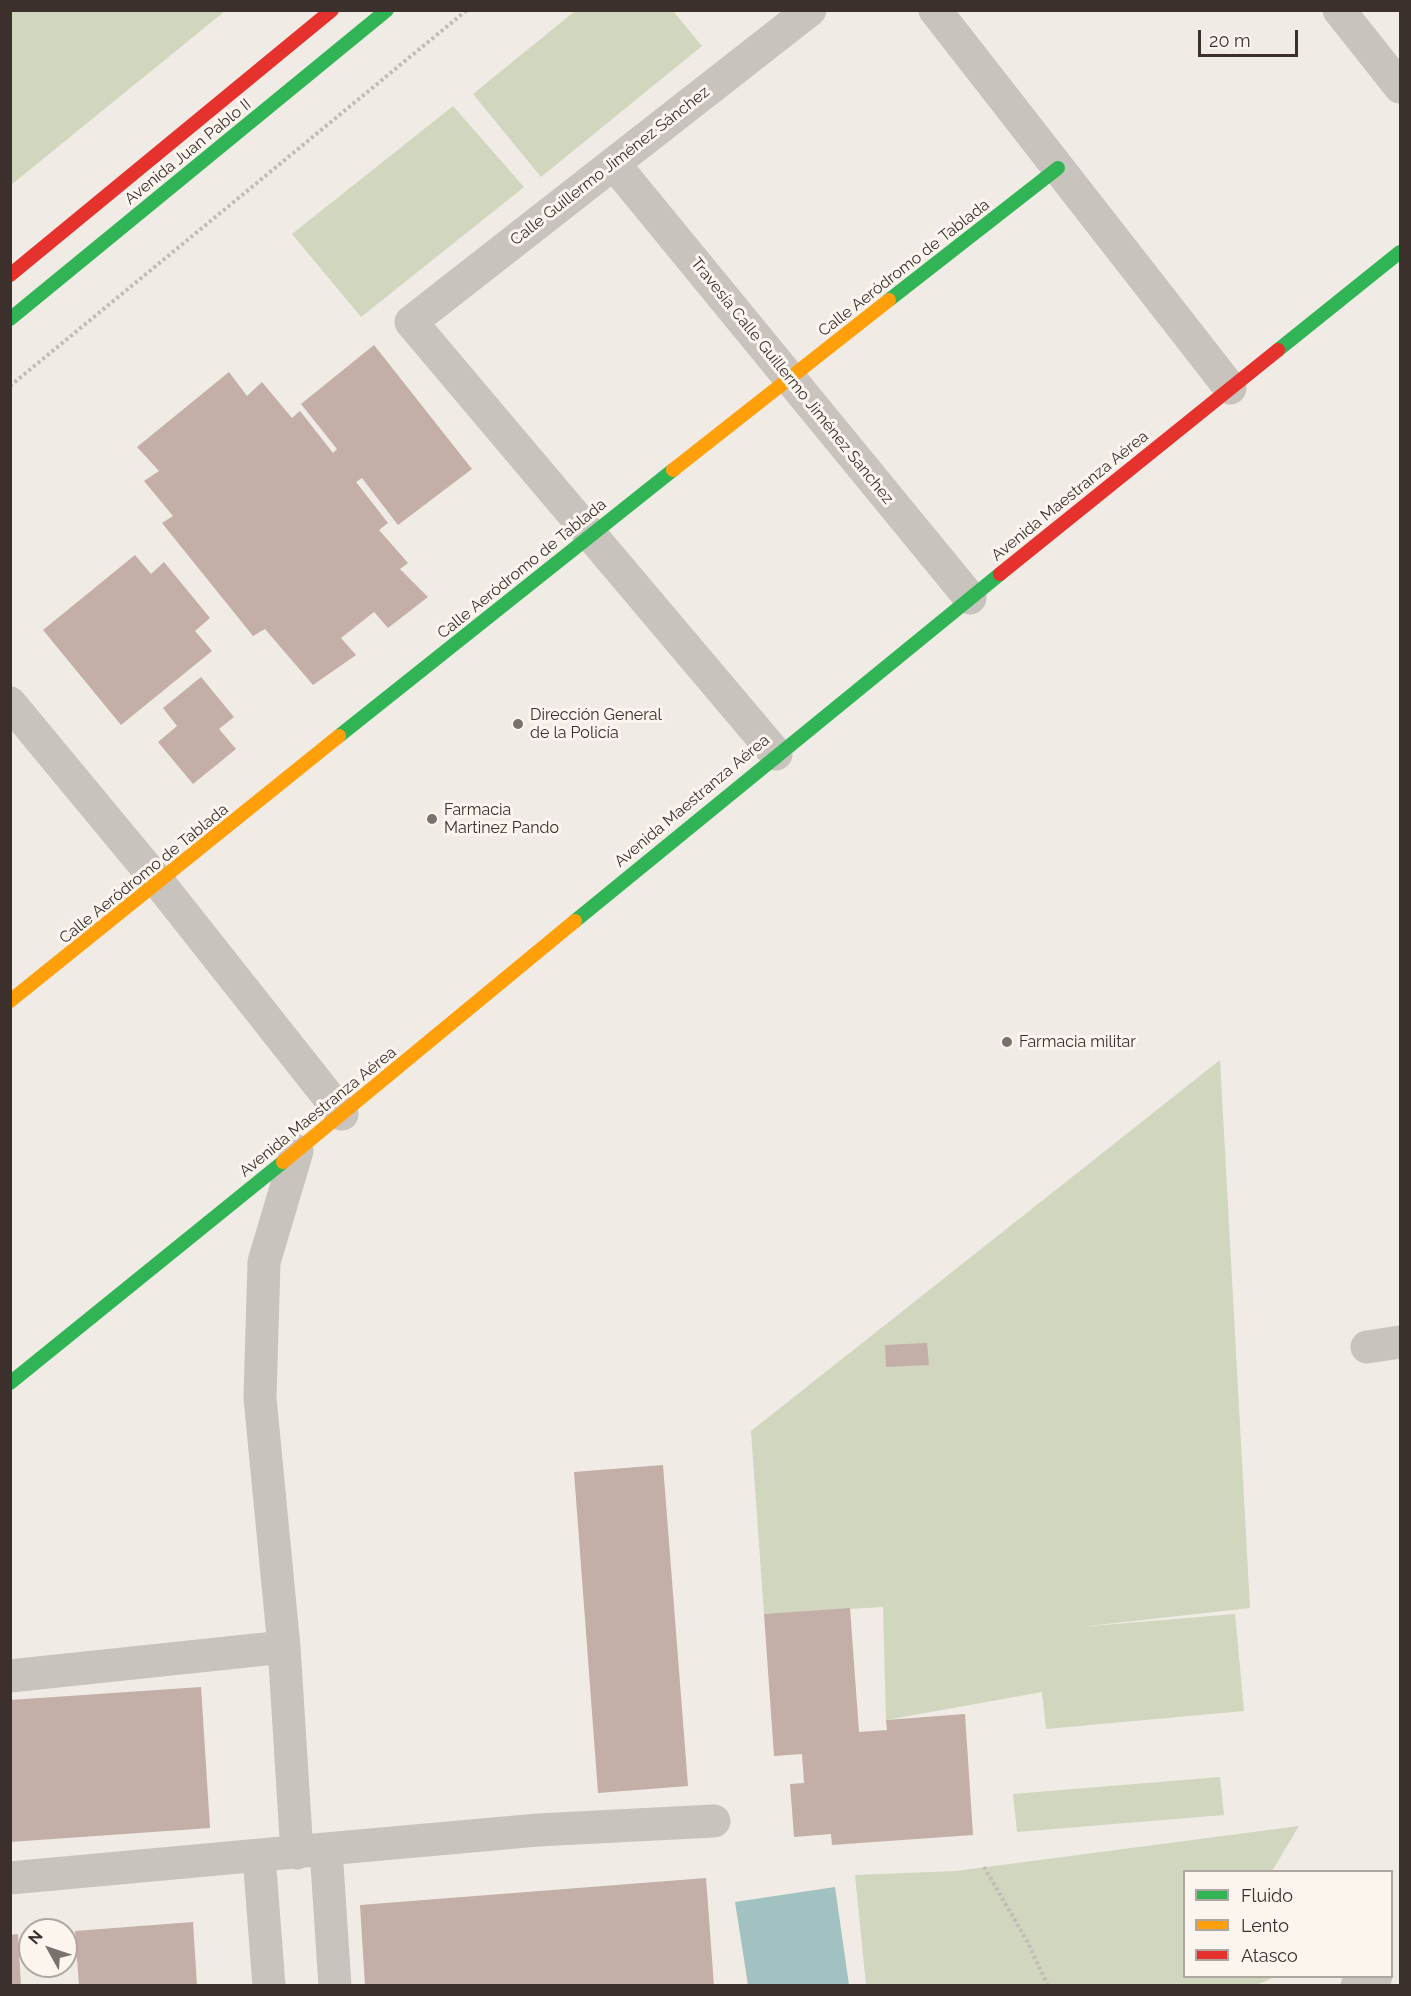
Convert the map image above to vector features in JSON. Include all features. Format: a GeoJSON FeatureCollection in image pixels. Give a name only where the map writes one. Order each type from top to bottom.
{"type":"FeatureCollection","features":[{"type":"Feature","properties":{"kind":"street","name":"Avenida Juan Pablo II"},"geometry":{"type":"LineString","coordinates":[[10,275],[333,10]]}},
{"type":"Feature","properties":{"kind":"street","name":"Avenida Juan Pablo II"},"geometry":{"type":"LineString","coordinates":[[10,319],[387,10]]}},
{"type":"Feature","properties":{"kind":"street","name":"Calle Guillermo Jiménez Sánchez"},"geometry":{"type":"LineString","coordinates":[[590,535],[411,322],[810,10]]}},
{"type":"Feature","properties":{"kind":"street"},"geometry":{"type":"LineString","coordinates":[[935,10],[1230,388]]}},
{"type":"Feature","properties":{"kind":"street"},"geometry":{"type":"LineString","coordinates":[[1339,10],[1401,87]]}},
{"type":"Feature","properties":{"kind":"street","name":"Travesía Calle Guillermo Jiménez Sanchez"},"geometry":{"type":"LineString","coordinates":[[614,164],[970,598]]}},
{"type":"Feature","properties":{"kind":"street","name":"Calle Aeródromo de Tablada"},"geometry":{"type":"LineString","coordinates":[[10,1001],[160,884],[590,535],[1058,168]]}},
{"type":"Feature","properties":{"kind":"street","name":"Avenida Maestranza Aérea"},"geometry":{"type":"LineString","coordinates":[[10,1383],[342,1114],[776,753],[1401,252]]}},
{"type":"Feature","properties":{"kind":"street"},"geometry":{"type":"LineString","coordinates":[[590,535],[776,753]]}},
{"type":"Feature","properties":{"kind":"street"},"geometry":{"type":"LineString","coordinates":[[10,703],[160,884],[342,1114]]}},
{"type":"Feature","properties":{"kind":"street"},"geometry":{"type":"LineString","coordinates":[[297,1151],[264,1262],[260,1398],[284,1647],[312,1851],[335,1986]]}},
{"type":"Feature","properties":{"kind":"street"},"geometry":{"type":"LineString","coordinates":[[1367,1347],[1401,1342]]}},
{"type":"Feature","properties":{"kind":"street"},"geometry":{"type":"LineString","coordinates":[[10,1676],[284,1647]]}},
{"type":"Feature","properties":{"kind":"street"},"geometry":{"type":"LineString","coordinates":[[10,1878],[538,1830],[714,1821]]}},
{"type":"Feature","properties":{"kind":"street"},"geometry":{"type":"LineString","coordinates":[[259,1856],[269,1986]]}},
{"type":"Feature","properties":{"kind":"street"},"geometry":{"type":"LineString","coordinates":[[1357,1986],[1374,1978]]}},
{"type":"Feature","properties":{"kind":"path"},"geometry":{"type":"LineString","coordinates":[[10,386],[467,10]]}},
{"type":"Feature","properties":{"kind":"path"},"geometry":{"type":"LineString","coordinates":[[984,1867],[1028,1941],[1048,1986]]}},
{"type":"Feature","properties":{"kind":"green space"},"geometry":{"type":"Polygon","coordinates":[[[11,10],[225,10],[225,11],[11,185],[11,10]]]}},
{"type":"Feature","properties":{"kind":"green space"},"geometry":{"type":"Polygon","coordinates":[[[575,11],[673,11],[702,46],[541,177],[473,94],[575,11]]]}},
{"type":"Feature","properties":{"kind":"green space"},"geometry":{"type":"Polygon","coordinates":[[[453,106],[524,187],[361,317],[292,234],[453,106]]]}},
{"type":"Feature","properties":{"kind":"green space"},"geometry":{"type":"Polygon","coordinates":[[[1220,1060],[1250,1608],[1080,1627],[1235,1614],[1244,1711],[1046,1729],[1042,1692],[886,1720],[883,1607],[764,1614],[751,1431],[1220,1060]]]}},
{"type":"Feature","properties":{"kind":"green space"},"geometry":{"type":"Polygon","coordinates":[[[1220,1777],[1224,1815],[1017,1832],[1013,1794],[1220,1777]]]}},
{"type":"Feature","properties":{"kind":"green space"},"geometry":{"type":"Polygon","coordinates":[[[1299,1826],[1273,1870],[1183,1870],[1183,1978],[1273,1978],[1256,1985],[866,1985],[855,1875],[956,1871],[1299,1826]]]}},
{"type":"Feature","properties":{"kind":"water"},"geometry":{"type":"Polygon","coordinates":[[[835,1887],[849,1985],[748,1985],[735,1902],[835,1887]]]}},
{"type":"Feature","properties":{"kind":"building"},"geometry":{"type":"Polygon","coordinates":[[[374,345],[472,469],[398,525],[362,478],[356,482],[388,523],[379,530],[408,563],[400,569],[428,597],[388,628],[374,612],[341,638],[356,655],[313,685],[265,629],[253,636],[162,523],[173,516],[144,481],[159,471],[137,447],[229,372],[247,396],[262,382],[292,418],[300,411],[333,453],[337,449],[301,404],[374,345]]]}},
{"type":"Feature","properties":{"kind":"building"},"geometry":{"type":"Polygon","coordinates":[[[135,555],[151,574],[164,562],[210,618],[195,631],[212,651],[121,725],[43,630],[135,555]]]}},
{"type":"Feature","properties":{"kind":"building"},"geometry":{"type":"Polygon","coordinates":[[[201,677],[234,717],[219,729],[236,749],[193,784],[158,742],[177,726],[163,708],[201,677]]]}},
{"type":"Feature","properties":{"kind":"building"},"geometry":{"type":"Polygon","coordinates":[[[927,1343],[929,1365],[886,1367],[885,1345],[927,1343]]]}},
{"type":"Feature","properties":{"kind":"building"},"geometry":{"type":"Polygon","coordinates":[[[663,1465],[688,1786],[598,1793],[574,1472],[663,1465]]]}},
{"type":"Feature","properties":{"kind":"building"},"geometry":{"type":"Polygon","coordinates":[[[850,1608],[859,1732],[887,1730],[886,1720],[965,1714],[973,1835],[832,1845],[831,1834],[794,1837],[790,1784],[804,1783],[802,1754],[774,1756],[764,1614],[850,1608]]]}},
{"type":"Feature","properties":{"kind":"building"},"geometry":{"type":"Polygon","coordinates":[[[201,1687],[210,1828],[10,1842],[10,1700],[201,1687]]]}},
{"type":"Feature","properties":{"kind":"building"},"geometry":{"type":"Polygon","coordinates":[[[706,1878],[714,1986],[365,1986],[360,1905],[706,1878]]]}},
{"type":"Feature","properties":{"kind":"building"},"geometry":{"type":"Polygon","coordinates":[[[193,1922],[197,1986],[79,1986],[78,1931],[193,1922]]]}},
{"type":"Feature","properties":{"kind":"building"},"geometry":{"type":"Polygon","coordinates":[[[18,1934],[18,1978],[21,1978],[21,1986],[10,1986],[10,1935],[18,1934]]]}},
{"type":"Feature","properties":{"kind":"traffic: fast"},"geometry":{"type":"LineString","coordinates":[[10,319],[387,10]]}},
{"type":"Feature","properties":{"kind":"traffic: fast"},"geometry":{"type":"LineString","coordinates":[[889,300],[1058,168]]}},
{"type":"Feature","properties":{"kind":"traffic: fast"},"geometry":{"type":"LineString","coordinates":[[1278,350],[1400,252]]}},
{"type":"Feature","properties":{"kind":"traffic: fast"},"geometry":{"type":"LineString","coordinates":[[339,736],[673,470]]}},
{"type":"Feature","properties":{"kind":"traffic: fast"},"geometry":{"type":"LineString","coordinates":[[575,921],[1000,574]]}},
{"type":"Feature","properties":{"kind":"traffic: fast"},"geometry":{"type":"LineString","coordinates":[[10,1383],[283,1162]]}},
{"type":"Feature","properties":{"kind":"traffic: slow"},"geometry":{"type":"LineString","coordinates":[[673,470],[889,300]]}},
{"type":"Feature","properties":{"kind":"traffic: slow"},"geometry":{"type":"LineString","coordinates":[[10,1001],[339,736]]}},
{"type":"Feature","properties":{"kind":"traffic: slow"},"geometry":{"type":"LineString","coordinates":[[283,1162],[575,921]]}},
{"type":"Feature","properties":{"kind":"traffic: jam"},"geometry":{"type":"LineString","coordinates":[[10,275],[332,10]]}},
{"type":"Feature","properties":{"kind":"traffic: jam"},"geometry":{"type":"LineString","coordinates":[[1000,574],[1278,350]]}},
{"type":"Feature","properties":{"kind":"place","name":"Dirección General de la Policía"},"geometry":{"type":"Point","coordinates":[518,724]}},
{"type":"Feature","properties":{"kind":"place","name":"Farmacia Martinez Pando"},"geometry":{"type":"Point","coordinates":[432,819]}},
{"type":"Feature","properties":{"kind":"place","name":"Farmacia militar"},"geometry":{"type":"Point","coordinates":[1007,1042]}}]}
